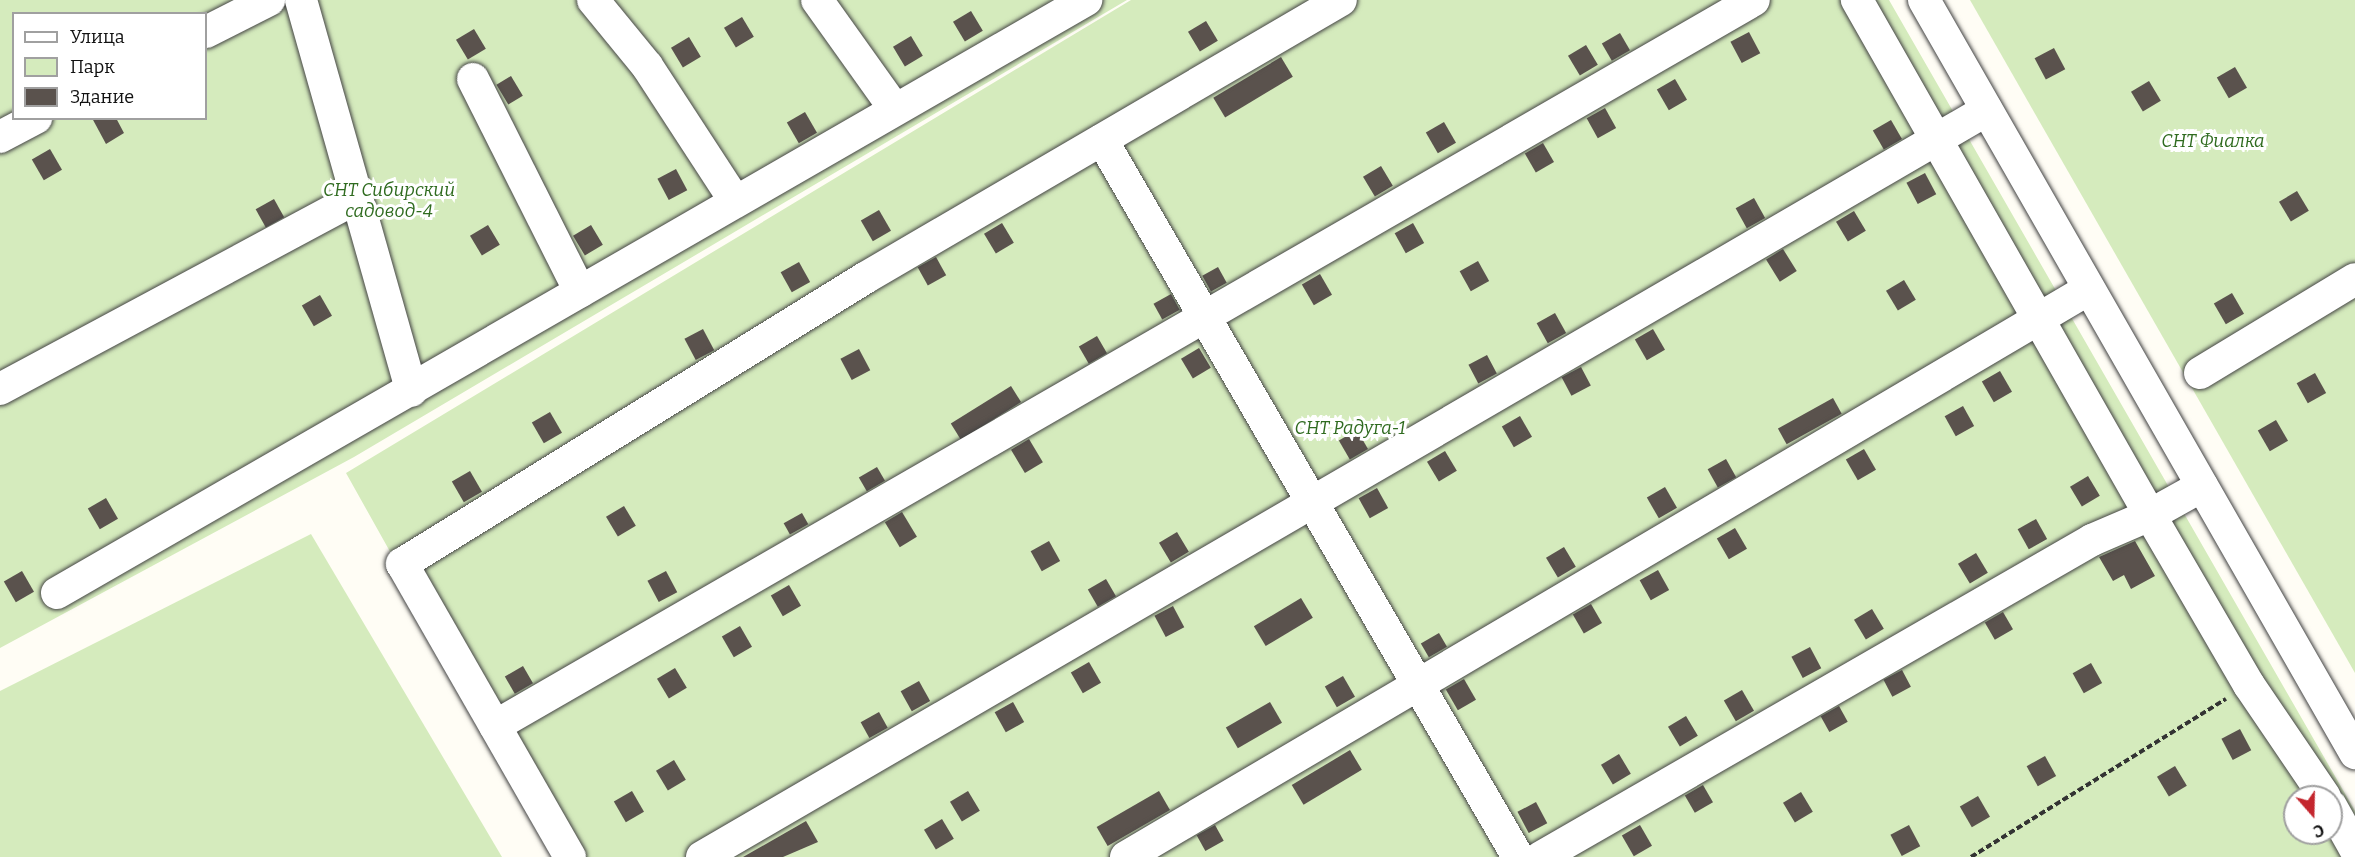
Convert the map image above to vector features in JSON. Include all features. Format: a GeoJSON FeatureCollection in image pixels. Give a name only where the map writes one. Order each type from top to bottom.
{"type":"FeatureCollection","features":[{"type":"Feature","properties":{"kind":"street"},"geometry":{"type":"LineString","coordinates":[[207,31],[269,0]]}},
{"type":"Feature","properties":{"kind":"street"},"geometry":{"type":"LineString","coordinates":[[301,0],[355,199],[412,391]]}},
{"type":"Feature","properties":{"kind":"street"},"geometry":{"type":"LineString","coordinates":[[593,0],[647,66],[735,201]]}},
{"type":"Feature","properties":{"kind":"street"},"geometry":{"type":"LineString","coordinates":[[817,0],[894,108]]}},
{"type":"Feature","properties":{"kind":"street"},"geometry":{"type":"LineString","coordinates":[[57,593],[412,391],[894,108],[1046,9],[1086,0]]}},
{"type":"Feature","properties":{"kind":"street"},"geometry":{"type":"LineString","coordinates":[[570,857],[402,564],[865,278],[1341,0]]}},
{"type":"Feature","properties":{"kind":"street"},"geometry":{"type":"LineString","coordinates":[[495,726],[1754,0]]}},
{"type":"Feature","properties":{"kind":"street"},"geometry":{"type":"LineString","coordinates":[[1857,0],[2248,685],[2317,785]]}},
{"type":"Feature","properties":{"kind":"street"},"geometry":{"type":"LineString","coordinates":[[1924,0],[2355,753]]}},
{"type":"Feature","properties":{"kind":"street"},"geometry":{"type":"LineString","coordinates":[[473,79],[580,292]]}},
{"type":"Feature","properties":{"kind":"street"},"geometry":{"type":"LineString","coordinates":[[702,857],[1987,110]]}},
{"type":"Feature","properties":{"kind":"street"},"geometry":{"type":"LineString","coordinates":[[0,137],[32,120]]}},
{"type":"Feature","properties":{"kind":"street"},"geometry":{"type":"LineString","coordinates":[[1102,140],[1518,857]]}},
{"type":"Feature","properties":{"kind":"street"},"geometry":{"type":"LineString","coordinates":[[0,389],[355,199]]}},
{"type":"Feature","properties":{"kind":"street"},"geometry":{"type":"LineString","coordinates":[[2200,373],[2355,279]]}},
{"type":"Feature","properties":{"kind":"street"},"geometry":{"type":"LineString","coordinates":[[1126,857],[2089,289]]}},
{"type":"Feature","properties":{"kind":"street"},"geometry":{"type":"LineString","coordinates":[[1541,857],[2092,540],[2150,515],[2202,486]]}},
{"type":"Feature","properties":{"kind":"street"},"geometry":{"type":"LineString","coordinates":[[2343,828],[2355,849]]}},
{"type":"Feature","properties":{"kind":"path"},"geometry":{"type":"LineString","coordinates":[[1971,857],[2248,685]]}},
{"type":"Feature","properties":{"kind":"green space","name":"СНТ Сибирский садовод-4"},"geometry":{"type":"Polygon","coordinates":[[[0,0],[1127,0],[354,457],[0,648],[0,0]]]}},
{"type":"Feature","properties":{"kind":"green space","name":"СНТ Радуга-1"},"geometry":{"type":"Polygon","coordinates":[[[1131,0],[1889,0],[2340,785],[2283,785],[2283,845],[2343,845],[2343,790],[2355,811],[2355,857],[561,857],[346,473],[1131,0]]]}},
{"type":"Feature","properties":{"kind":"green space","name":"СНТ Фиалка"},"geometry":{"type":"Polygon","coordinates":[[[1970,0],[2355,0],[2355,673],[1970,0]]]}},
{"type":"Feature","properties":{"kind":"green space"},"geometry":{"type":"Polygon","coordinates":[[[311,534],[502,857],[0,857],[0,691],[311,534]]]}},
{"type":"Feature","properties":{"kind":"building"},"geometry":{"type":"Polygon","coordinates":[[[971,11],[983,31],[965,42],[953,22],[971,11]]]}},
{"type":"Feature","properties":{"kind":"building"},"geometry":{"type":"Polygon","coordinates":[[[742,17],[754,37],[736,48],[724,28],[742,17]]]}},
{"type":"Feature","properties":{"kind":"building"},"geometry":{"type":"Polygon","coordinates":[[[1206,21],[1218,41],[1200,52],[1188,32],[1206,21]]]}},
{"type":"Feature","properties":{"kind":"building"},"geometry":{"type":"Polygon","coordinates":[[[474,29],[486,49],[468,60],[456,40],[474,29]]]}},
{"type":"Feature","properties":{"kind":"building"},"geometry":{"type":"Polygon","coordinates":[[[1749,32],[1760,53],[1742,63],[1730,42],[1749,32]]]}},
{"type":"Feature","properties":{"kind":"building"},"geometry":{"type":"Polygon","coordinates":[[[1620,33],[1630,50],[1612,61],[1602,44],[1620,33]]]}},
{"type":"Feature","properties":{"kind":"building"},"geometry":{"type":"Polygon","coordinates":[[[911,36],[923,56],[905,67],[893,47],[911,36]]]}},
{"type":"Feature","properties":{"kind":"building"},"geometry":{"type":"Polygon","coordinates":[[[689,37],[701,57],[683,68],[671,48],[689,37]]]}},
{"type":"Feature","properties":{"kind":"building"},"geometry":{"type":"Polygon","coordinates":[[[1586,45],[1598,65],[1580,76],[1568,56],[1586,45]]]}},
{"type":"Feature","properties":{"kind":"building"},"geometry":{"type":"Polygon","coordinates":[[[2054,48],[2065,69],[2046,80],[2035,58],[2054,48]]]}},
{"type":"Feature","properties":{"kind":"building"},"geometry":{"type":"Polygon","coordinates":[[[1281,57],[1293,77],[1225,117],[1213,98],[1281,57]]]}},
{"type":"Feature","properties":{"kind":"building"},"geometry":{"type":"Polygon","coordinates":[[[2235,67],[2247,88],[2229,98],[2217,78],[2235,67]]]}},
{"type":"Feature","properties":{"kind":"building"},"geometry":{"type":"Polygon","coordinates":[[[511,76],[523,96],[508,104],[496,85],[511,76]]]}},
{"type":"Feature","properties":{"kind":"building"},"geometry":{"type":"Polygon","coordinates":[[[1675,79],[1687,100],[1669,110],[1657,90],[1675,79]]]}},
{"type":"Feature","properties":{"kind":"building"},"geometry":{"type":"Polygon","coordinates":[[[2149,81],[2161,101],[2143,112],[2131,92],[2149,81]]]}},
{"type":"Feature","properties":{"kind":"building"},"geometry":{"type":"Polygon","coordinates":[[[1605,108],[1616,128],[1598,138],[1587,118],[1605,108]]]}},
{"type":"Feature","properties":{"kind":"building"},"geometry":{"type":"Polygon","coordinates":[[[805,112],[817,133],[799,143],[787,122],[805,112]]]}},
{"type":"Feature","properties":{"kind":"building"},"geometry":{"type":"Polygon","coordinates":[[[93,120],[117,120],[124,133],[106,144],[93,120]]]}},
{"type":"Feature","properties":{"kind":"building"},"geometry":{"type":"Polygon","coordinates":[[[1891,120],[1902,139],[1884,150],[1873,130],[1891,120]]]}},
{"type":"Feature","properties":{"kind":"building"},"geometry":{"type":"Polygon","coordinates":[[[1444,122],[1456,143],[1438,153],[1426,132],[1444,122]]]}},
{"type":"Feature","properties":{"kind":"building"},"geometry":{"type":"Polygon","coordinates":[[[1543,143],[1554,162],[1536,173],[1525,154],[1543,143]]]}},
{"type":"Feature","properties":{"kind":"building"},"geometry":{"type":"Polygon","coordinates":[[[50,149],[62,170],[44,180],[32,160],[50,149]]]}},
{"type":"Feature","properties":{"kind":"building"},"geometry":{"type":"Polygon","coordinates":[[[1381,166],[1393,186],[1375,197],[1363,177],[1381,166]]]}},
{"type":"Feature","properties":{"kind":"building"},"geometry":{"type":"Polygon","coordinates":[[[676,169],[687,190],[669,200],[657,179],[676,169]]]}},
{"type":"Feature","properties":{"kind":"building"},"geometry":{"type":"Polygon","coordinates":[[[1925,173],[1936,194],[1918,204],[1906,183],[1925,173]]]}},
{"type":"Feature","properties":{"kind":"building"},"geometry":{"type":"Polygon","coordinates":[[[2297,191],[2309,211],[2291,222],[2279,202],[2297,191]]]}},
{"type":"Feature","properties":{"kind":"building"},"geometry":{"type":"Polygon","coordinates":[[[1754,198],[1765,218],[1747,228],[1736,208],[1754,198]]]}},
{"type":"Feature","properties":{"kind":"building"},"geometry":{"type":"Polygon","coordinates":[[[274,199],[284,217],[266,228],[256,209],[274,199]]]}},
{"type":"Feature","properties":{"kind":"building"},"geometry":{"type":"Polygon","coordinates":[[[879,210],[891,231],[873,241],[861,220],[879,210]]]}},
{"type":"Feature","properties":{"kind":"building"},"geometry":{"type":"Polygon","coordinates":[[[1854,211],[1866,231],[1848,242],[1836,222],[1854,211]]]}},
{"type":"Feature","properties":{"kind":"building"},"geometry":{"type":"Polygon","coordinates":[[[1002,223],[1014,243],[996,254],[984,234],[1002,223]]]}},
{"type":"Feature","properties":{"kind":"building"},"geometry":{"type":"Polygon","coordinates":[[[1413,223],[1424,243],[1406,253],[1395,233],[1413,223]]]}},
{"type":"Feature","properties":{"kind":"building"},"geometry":{"type":"Polygon","coordinates":[[[488,225],[500,245],[482,256],[470,236],[488,225]]]}},
{"type":"Feature","properties":{"kind":"building"},"geometry":{"type":"Polygon","coordinates":[[[591,225],[603,245],[585,256],[573,236],[591,225]]]}},
{"type":"Feature","properties":{"kind":"building"},"geometry":{"type":"Polygon","coordinates":[[[1783,249],[1797,271],[1780,282],[1766,260],[1783,249]]]}},
{"type":"Feature","properties":{"kind":"building"},"geometry":{"type":"Polygon","coordinates":[[[936,257],[946,275],[928,286],[918,267],[936,257]]]}},
{"type":"Feature","properties":{"kind":"building"},"geometry":{"type":"Polygon","coordinates":[[[1478,261],[1489,281],[1471,291],[1460,271],[1478,261]]]}},
{"type":"Feature","properties":{"kind":"building"},"geometry":{"type":"Polygon","coordinates":[[[799,262],[810,282],[792,292],[781,272],[799,262]]]}},
{"type":"Feature","properties":{"kind":"building"},"geometry":{"type":"Polygon","coordinates":[[[1218,267],[1227,283],[1211,291],[1202,276],[1218,267]]]}},
{"type":"Feature","properties":{"kind":"building"},"geometry":{"type":"Polygon","coordinates":[[[1320,274],[1332,295],[1314,305],[1302,284],[1320,274]]]}},
{"type":"Feature","properties":{"kind":"building"},"geometry":{"type":"Polygon","coordinates":[[[1904,280],[1916,300],[1898,311],[1886,291],[1904,280]]]}},
{"type":"Feature","properties":{"kind":"building"},"geometry":{"type":"Polygon","coordinates":[[[2232,293],[2244,314],[2226,324],[2214,304],[2232,293]]]}},
{"type":"Feature","properties":{"kind":"building"},"geometry":{"type":"Polygon","coordinates":[[[1171,294],[1180,310],[1162,319],[1154,304],[1171,294]]]}},
{"type":"Feature","properties":{"kind":"building"},"geometry":{"type":"Polygon","coordinates":[[[320,295],[332,316],[314,326],[302,306],[320,295]]]}},
{"type":"Feature","properties":{"kind":"building"},"geometry":{"type":"Polygon","coordinates":[[[1555,313],[1566,333],[1548,343],[1537,323],[1555,313]]]}},
{"type":"Feature","properties":{"kind":"building"},"geometry":{"type":"Polygon","coordinates":[[[703,329],[714,350],[696,360],[684,339],[703,329]]]}},
{"type":"Feature","properties":{"kind":"building"},"geometry":{"type":"Polygon","coordinates":[[[1653,329],[1665,350],[1647,360],[1635,340],[1653,329]]]}},
{"type":"Feature","properties":{"kind":"building"},"geometry":{"type":"Polygon","coordinates":[[[1097,336],[1107,353],[1089,364],[1079,347],[1097,336]]]}},
{"type":"Feature","properties":{"kind":"building"},"geometry":{"type":"Polygon","coordinates":[[[1199,348],[1211,368],[1193,379],[1181,359],[1199,348]]]}},
{"type":"Feature","properties":{"kind":"building"},"geometry":{"type":"Polygon","coordinates":[[[859,349],[870,370],[852,380],[840,359],[859,349]]]}},
{"type":"Feature","properties":{"kind":"building"},"geometry":{"type":"Polygon","coordinates":[[[1487,355],[1497,374],[1478,383],[1468,365],[1487,355]]]}},
{"type":"Feature","properties":{"kind":"building"},"geometry":{"type":"Polygon","coordinates":[[[1581,367],[1591,386],[1571,396],[1562,377],[1581,367]]]}},
{"type":"Feature","properties":{"kind":"building"},"geometry":{"type":"Polygon","coordinates":[[[2000,371],[2012,392],[1994,402],[1982,382],[2000,371]]]}},
{"type":"Feature","properties":{"kind":"building"},"geometry":{"type":"Polygon","coordinates":[[[2315,373],[2326,393],[2308,403],[2297,383],[2315,373]]]}},
{"type":"Feature","properties":{"kind":"building"},"geometry":{"type":"Polygon","coordinates":[[[1011,386],[1021,402],[961,440],[951,424],[1011,386]]]}},
{"type":"Feature","properties":{"kind":"building"},"geometry":{"type":"Polygon","coordinates":[[[1833,398],[1842,414],[1787,444],[1778,429],[1833,398]]]}},
{"type":"Feature","properties":{"kind":"building"},"geometry":{"type":"Polygon","coordinates":[[[1963,406],[1974,426],[1956,436],[1945,416],[1963,406]]]}},
{"type":"Feature","properties":{"kind":"building"},"geometry":{"type":"Polygon","coordinates":[[[550,412],[562,433],[544,443],[532,422],[550,412]]]}},
{"type":"Feature","properties":{"kind":"building"},"geometry":{"type":"Polygon","coordinates":[[[1520,416],[1532,437],[1514,447],[1502,426],[1520,416]]]}},
{"type":"Feature","properties":{"kind":"building"},"geometry":{"type":"Polygon","coordinates":[[[2276,420],[2288,441],[2270,451],[2258,431],[2276,420]]]}},
{"type":"Feature","properties":{"kind":"building"},"geometry":{"type":"Polygon","coordinates":[[[1357,430],[1368,449],[1350,460],[1339,440],[1357,430]]]}},
{"type":"Feature","properties":{"kind":"building"},"geometry":{"type":"Polygon","coordinates":[[[1029,439],[1043,462],[1025,473],[1011,450],[1029,439]]]}},
{"type":"Feature","properties":{"kind":"building"},"geometry":{"type":"Polygon","coordinates":[[[1864,449],[1876,470],[1858,480],[1846,460],[1864,449]]]}},
{"type":"Feature","properties":{"kind":"building"},"geometry":{"type":"Polygon","coordinates":[[[1445,451],[1457,471],[1439,482],[1427,462],[1445,451]]]}},
{"type":"Feature","properties":{"kind":"building"},"geometry":{"type":"Polygon","coordinates":[[[1726,459],[1736,477],[1718,488],[1708,469],[1726,459]]]}},
{"type":"Feature","properties":{"kind":"building"},"geometry":{"type":"Polygon","coordinates":[[[877,467],[885,481],[867,491],[859,478],[877,467]]]}},
{"type":"Feature","properties":{"kind":"building"},"geometry":{"type":"Polygon","coordinates":[[[470,471],[482,492],[464,502],[452,481],[470,471]]]}},
{"type":"Feature","properties":{"kind":"building"},"geometry":{"type":"Polygon","coordinates":[[[2088,476],[2100,496],[2082,507],[2070,487],[2088,476]]]}},
{"type":"Feature","properties":{"kind":"building"},"geometry":{"type":"Polygon","coordinates":[[[1665,487],[1677,508],[1659,518],[1647,498],[1665,487]]]}},
{"type":"Feature","properties":{"kind":"building"},"geometry":{"type":"Polygon","coordinates":[[[1377,488],[1388,508],[1370,518],[1359,498],[1377,488]]]}},
{"type":"Feature","properties":{"kind":"building"},"geometry":{"type":"Polygon","coordinates":[[[106,498],[118,519],[100,529],[88,508],[106,498]]]}},
{"type":"Feature","properties":{"kind":"building"},"geometry":{"type":"Polygon","coordinates":[[[624,506],[636,526],[618,537],[606,517],[624,506]]]}},
{"type":"Feature","properties":{"kind":"building"},"geometry":{"type":"Polygon","coordinates":[[[902,512],[917,537],[900,547],[885,522],[902,512]]]}},
{"type":"Feature","properties":{"kind":"building"},"geometry":{"type":"Polygon","coordinates":[[[802,513],[808,524],[790,535],[784,523],[802,513]]]}},
{"type":"Feature","properties":{"kind":"building"},"geometry":{"type":"Polygon","coordinates":[[[2036,519],[2047,539],[2029,549],[2018,529],[2036,519]]]}},
{"type":"Feature","properties":{"kind":"building"},"geometry":{"type":"Polygon","coordinates":[[[1735,528],[1747,549],[1729,559],[1717,538],[1735,528]]]}},
{"type":"Feature","properties":{"kind":"building"},"geometry":{"type":"Polygon","coordinates":[[[1177,532],[1189,552],[1171,563],[1159,543],[1177,532]]]}},
{"type":"Feature","properties":{"kind":"building"},"geometry":{"type":"Polygon","coordinates":[[[1049,541],[1060,561],[1042,571],[1031,551],[1049,541]]]}},
{"type":"Feature","properties":{"kind":"building"},"geometry":{"type":"Polygon","coordinates":[[[2135,541],[2155,576],[2131,589],[2124,575],[2113,581],[2099,557],[2135,541]]]}},
{"type":"Feature","properties":{"kind":"building"},"geometry":{"type":"Polygon","coordinates":[[[1564,547],[1576,567],[1558,578],[1546,558],[1564,547]]]}},
{"type":"Feature","properties":{"kind":"building"},"geometry":{"type":"Polygon","coordinates":[[[1976,553],[1988,573],[1970,584],[1958,564],[1976,553]]]}},
{"type":"Feature","properties":{"kind":"building"},"geometry":{"type":"Polygon","coordinates":[[[1658,570],[1669,590],[1651,600],[1640,580],[1658,570]]]}},
{"type":"Feature","properties":{"kind":"building"},"geometry":{"type":"Polygon","coordinates":[[[22,571],[34,592],[16,602],[4,582],[22,571]]]}},
{"type":"Feature","properties":{"kind":"building"},"geometry":{"type":"Polygon","coordinates":[[[666,571],[677,592],[659,602],[647,581],[666,571]]]}},
{"type":"Feature","properties":{"kind":"building"},"geometry":{"type":"Polygon","coordinates":[[[1106,579],[1116,596],[1098,607],[1088,590],[1106,579]]]}},
{"type":"Feature","properties":{"kind":"building"},"geometry":{"type":"Polygon","coordinates":[[[789,585],[801,606],[783,616],[771,596],[789,585]]]}},
{"type":"Feature","properties":{"kind":"building"},"geometry":{"type":"Polygon","coordinates":[[[1301,598],[1313,618],[1266,646],[1254,626],[1301,598]]]}},
{"type":"Feature","properties":{"kind":"building"},"geometry":{"type":"Polygon","coordinates":[[[1591,604],[1602,623],[1584,634],[1573,614],[1591,604]]]}},
{"type":"Feature","properties":{"kind":"building"},"geometry":{"type":"Polygon","coordinates":[[[1173,606],[1184,627],[1166,637],[1154,616],[1173,606]]]}},
{"type":"Feature","properties":{"kind":"building"},"geometry":{"type":"Polygon","coordinates":[[[1872,609],[1884,629],[1866,640],[1854,620],[1872,609]]]}},
{"type":"Feature","properties":{"kind":"building"},"geometry":{"type":"Polygon","coordinates":[[[2003,612],[2013,629],[1995,640],[1985,623],[2003,612]]]}},
{"type":"Feature","properties":{"kind":"building"},"geometry":{"type":"Polygon","coordinates":[[[740,626],[752,647],[734,657],[722,636],[740,626]]]}},
{"type":"Feature","properties":{"kind":"building"},"geometry":{"type":"Polygon","coordinates":[[[1439,633],[1447,647],[1429,657],[1421,644],[1439,633]]]}},
{"type":"Feature","properties":{"kind":"building"},"geometry":{"type":"Polygon","coordinates":[[[1810,647],[1821,668],[1803,678],[1791,657],[1810,647]]]}},
{"type":"Feature","properties":{"kind":"building"},"geometry":{"type":"Polygon","coordinates":[[[1089,662],[1101,683],[1083,693],[1071,672],[1089,662]]]}},
{"type":"Feature","properties":{"kind":"building"},"geometry":{"type":"Polygon","coordinates":[[[2091,663],[2102,683],[2084,693],[2073,673],[2091,663]]]}},
{"type":"Feature","properties":{"kind":"building"},"geometry":{"type":"Polygon","coordinates":[[[523,666],[533,683],[515,694],[505,676],[523,666]]]}},
{"type":"Feature","properties":{"kind":"building"},"geometry":{"type":"Polygon","coordinates":[[[675,668],[687,688],[669,699],[657,679],[675,668]]]}},
{"type":"Feature","properties":{"kind":"building"},"geometry":{"type":"Polygon","coordinates":[[[1902,670],[1911,687],[1892,697],[1883,680],[1902,670]]]}},
{"type":"Feature","properties":{"kind":"building"},"geometry":{"type":"Polygon","coordinates":[[[1343,676],[1355,697],[1337,707],[1325,686],[1343,676]]]}},
{"type":"Feature","properties":{"kind":"building"},"geometry":{"type":"Polygon","coordinates":[[[1464,679],[1476,700],[1458,710],[1446,690],[1464,679]]]}},
{"type":"Feature","properties":{"kind":"building"},"geometry":{"type":"Polygon","coordinates":[[[919,681],[930,701],[912,711],[901,691],[919,681]]]}},
{"type":"Feature","properties":{"kind":"building"},"geometry":{"type":"Polygon","coordinates":[[[1742,690],[1754,711],[1736,721],[1724,700],[1742,690]]]}},
{"type":"Feature","properties":{"kind":"building"},"geometry":{"type":"Polygon","coordinates":[[[1013,702],[1024,722],[1006,732],[995,712],[1013,702]]]}},
{"type":"Feature","properties":{"kind":"building"},"geometry":{"type":"Polygon","coordinates":[[[1270,702],[1282,723],[1238,748],[1226,728],[1270,702]]]}},
{"type":"Feature","properties":{"kind":"building"},"geometry":{"type":"Polygon","coordinates":[[[1839,706],[1848,722],[1829,732],[1821,716],[1839,706]]]}},
{"type":"Feature","properties":{"kind":"building"},"geometry":{"type":"Polygon","coordinates":[[[879,712],[888,728],[869,738],[861,722],[879,712]]]}},
{"type":"Feature","properties":{"kind":"building"},"geometry":{"type":"Polygon","coordinates":[[[1686,716],[1698,736],[1680,747],[1668,727],[1686,716]]]}},
{"type":"Feature","properties":{"kind":"building"},"geometry":{"type":"Polygon","coordinates":[[[2240,729],[2251,750],[2233,760],[2221,739],[2240,729]]]}},
{"type":"Feature","properties":{"kind":"building"},"geometry":{"type":"Polygon","coordinates":[[[1350,750],[1362,770],[1304,805],[1292,785],[1350,750]]]}},
{"type":"Feature","properties":{"kind":"building"},"geometry":{"type":"Polygon","coordinates":[[[1619,754],[1631,774],[1613,785],[1601,765],[1619,754]]]}},
{"type":"Feature","properties":{"kind":"building"},"geometry":{"type":"Polygon","coordinates":[[[2045,756],[2056,776],[2038,786],[2027,766],[2045,756]]]}},
{"type":"Feature","properties":{"kind":"building"},"geometry":{"type":"Polygon","coordinates":[[[674,760],[686,780],[668,791],[656,771],[674,760]]]}},
{"type":"Feature","properties":{"kind":"building"},"geometry":{"type":"Polygon","coordinates":[[[2175,766],[2187,786],[2169,797],[2157,777],[2175,766]]]}},
{"type":"Feature","properties":{"kind":"building"},"geometry":{"type":"Polygon","coordinates":[[[1703,785],[1713,802],[1695,813],[1685,796],[1703,785]]]}},
{"type":"Feature","properties":{"kind":"building"},"geometry":{"type":"Polygon","coordinates":[[[632,791],[644,812],[626,822],[614,802],[632,791]]]}},
{"type":"Feature","properties":{"kind":"building"},"geometry":{"type":"Polygon","coordinates":[[[968,791],[980,811],[962,822],[950,802],[968,791]]]}},
{"type":"Feature","properties":{"kind":"building"},"geometry":{"type":"Polygon","coordinates":[[[1159,791],[1170,810],[1108,846],[1097,827],[1159,791]]]}},
{"type":"Feature","properties":{"kind":"building"},"geometry":{"type":"Polygon","coordinates":[[[1801,792],[1813,812],[1795,823],[1783,803],[1801,792]]]}},
{"type":"Feature","properties":{"kind":"building"},"geometry":{"type":"Polygon","coordinates":[[[1978,796],[1990,817],[1972,827],[1960,806],[1978,796]]]}},
{"type":"Feature","properties":{"kind":"building"},"geometry":{"type":"Polygon","coordinates":[[[1536,802],[1547,823],[1529,833],[1517,812],[1536,802]]]}},
{"type":"Feature","properties":{"kind":"building"},"geometry":{"type":"Polygon","coordinates":[[[942,819],[954,839],[936,850],[924,830],[942,819]]]}},
{"type":"Feature","properties":{"kind":"building"},"geometry":{"type":"Polygon","coordinates":[[[806,821],[818,842],[783,857],[743,857],[806,821]]]}},
{"type":"Feature","properties":{"kind":"building"},"geometry":{"type":"Polygon","coordinates":[[[1215,825],[1224,841],[1205,851],[1197,835],[1215,825]]]}},
{"type":"Feature","properties":{"kind":"building"},"geometry":{"type":"Polygon","coordinates":[[[1640,825],[1652,846],[1634,856],[1622,835],[1640,825]]]}},
{"type":"Feature","properties":{"kind":"building"},"geometry":{"type":"Polygon","coordinates":[[[1909,825],[1920,846],[1902,856],[1890,835],[1909,825]]]}}]}
